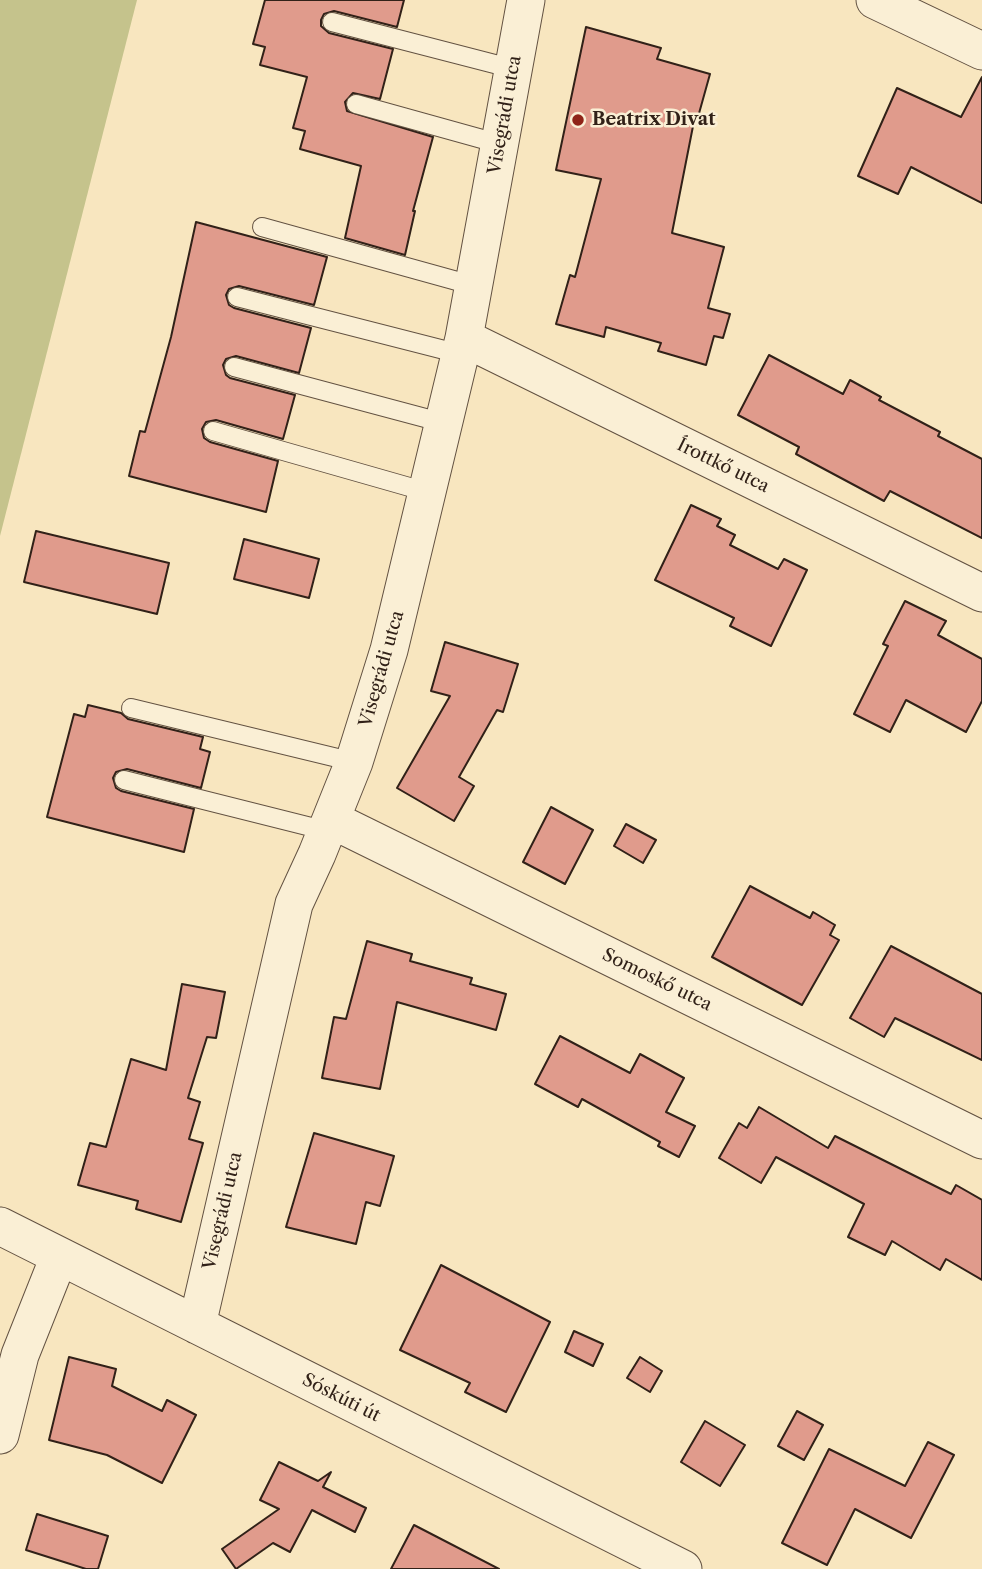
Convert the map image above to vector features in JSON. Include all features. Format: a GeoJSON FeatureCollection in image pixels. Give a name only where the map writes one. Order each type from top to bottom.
{"type":"FeatureCollection","features":[{"type":"Feature","properties":{"kind":"street"},"geometry":{"type":"LineString","coordinates":[[875,0],[982,51]]}},
{"type":"Feature","properties":{"kind":"street","name":"Visegrádi utca"},"geometry":{"type":"LineString","coordinates":[[197,1325],[294,904],[354,762],[389,650],[475,286],[514,69],[520,2]]}},
{"type":"Feature","properties":{"kind":"street","name":"Írottkő utca"},"geometry":{"type":"LineString","coordinates":[[462,346],[982,593]]}},
{"type":"Feature","properties":{"kind":"street","name":"Somoskő utca"},"geometry":{"type":"LineString","coordinates":[[329,825],[982,1140]]}},
{"type":"Feature","properties":{"kind":"street","name":"Sóskúti út"},"geometry":{"type":"LineString","coordinates":[[0,1226],[659,1564]]}},
{"type":"Feature","properties":{"kind":"street"},"geometry":{"type":"LineString","coordinates":[[0,1435],[20,1355],[59,1257]]}},
{"type":"Feature","properties":{"kind":"lane"},"geometry":{"type":"LineString","coordinates":[[332,22],[514,69]]}},
{"type":"Feature","properties":{"kind":"lane"},"geometry":{"type":"LineString","coordinates":[[356,104],[500,144]]}},
{"type":"Feature","properties":{"kind":"lane"},"geometry":{"type":"LineString","coordinates":[[262,227],[475,286]]}},
{"type":"Feature","properties":{"kind":"lane"},"geometry":{"type":"LineString","coordinates":[[237,297],[462,346]]}},
{"type":"Feature","properties":{"kind":"lane"},"geometry":{"type":"LineString","coordinates":[[234,367],[444,423]]}},
{"type":"Feature","properties":{"kind":"lane"},"geometry":{"type":"LineString","coordinates":[[213,431],[427,492]]}},
{"type":"Feature","properties":{"kind":"lane"},"geometry":{"type":"LineString","coordinates":[[131,708],[354,762]]}},
{"type":"Feature","properties":{"kind":"lane"},"geometry":{"type":"LineString","coordinates":[[124,780],[329,825]]}},
{"type":"Feature","properties":{"kind":"shaded area"},"geometry":{"type":"Polygon","coordinates":[[[0,0],[137,0],[0,536],[0,0]]]}},
{"type":"Feature","properties":{"kind":"building"},"geometry":{"type":"Polygon","coordinates":[[[265,0],[404,0],[397,27],[334,11],[324,14],[321,26],[329,33],[393,49],[380,99],[353,93],[345,102],[347,111],[433,137],[413,211],[405,255],[345,238],[361,166],[300,149],[305,131],[293,128],[307,77],[260,65],[265,47],[253,44],[265,0]]]}},
{"type":"Feature","properties":{"kind":"building"},"geometry":{"type":"Polygon","coordinates":[[[586,27],[661,48],[657,59],[710,74],[698,117],[695,116],[672,233],[724,247],[708,308],[730,314],[723,338],[714,336],[706,365],[658,351],[661,343],[606,327],[604,337],[556,324],[570,275],[575,277],[601,179],[556,170],[586,27]]]}},
{"type":"Feature","properties":{"kind":"building"},"geometry":{"type":"Polygon","coordinates":[[[982,77],[982,203],[911,167],[898,194],[858,176],[897,88],[961,117],[982,77]]]}},
{"type":"Feature","properties":{"kind":"building"},"geometry":{"type":"Polygon","coordinates":[[[196,222],[327,257],[314,305],[239,286],[229,289],[226,295],[229,305],[234,308],[311,328],[299,373],[236,356],[226,359],[223,365],[230,378],[295,395],[283,439],[216,420],[206,422],[202,429],[204,438],[210,442],[278,461],[266,512],[129,476],[140,431],[145,432],[171,337],[196,222]]]}},
{"type":"Feature","properties":{"kind":"building"},"geometry":{"type":"Polygon","coordinates":[[[769,355],[843,394],[850,380],[881,397],[879,400],[940,432],[938,436],[982,459],[982,538],[890,491],[884,501],[796,454],[799,447],[738,415],[769,355]]]}},
{"type":"Feature","properties":{"kind":"building"},"geometry":{"type":"Polygon","coordinates":[[[691,505],[721,519],[717,526],[735,535],[730,545],[778,569],[784,559],[807,570],[771,646],[730,626],[734,618],[655,580],[691,505]]]}},
{"type":"Feature","properties":{"kind":"building"},"geometry":{"type":"Polygon","coordinates":[[[36,531],[169,563],[157,614],[24,582],[36,531]]]}},
{"type":"Feature","properties":{"kind":"building"},"geometry":{"type":"Polygon","coordinates":[[[244,539],[319,559],[309,598],[234,579],[244,539]]]}},
{"type":"Feature","properties":{"kind":"building"},"geometry":{"type":"Polygon","coordinates":[[[905,601],[946,621],[938,635],[982,659],[982,701],[966,732],[906,700],[890,732],[854,714],[888,646],[883,644],[905,601]]]}},
{"type":"Feature","properties":{"kind":"building"},"geometry":{"type":"Polygon","coordinates":[[[445,642],[518,664],[503,712],[497,710],[459,777],[474,786],[454,821],[397,788],[450,696],[431,691],[445,642]]]}},
{"type":"Feature","properties":{"kind":"building"},"geometry":{"type":"Polygon","coordinates":[[[88,705],[121,713],[128,719],[203,737],[200,749],[210,752],[201,788],[127,769],[116,772],[113,778],[116,788],[121,791],[194,809],[184,852],[47,817],[74,714],[85,717],[88,705]]]}},
{"type":"Feature","properties":{"kind":"building"},"geometry":{"type":"Polygon","coordinates":[[[551,807],[593,830],[565,884],[523,862],[551,807]]]}},
{"type":"Feature","properties":{"kind":"building"},"geometry":{"type":"Polygon","coordinates":[[[626,824],[656,840],[643,863],[614,846],[626,824]]]}},
{"type":"Feature","properties":{"kind":"building"},"geometry":{"type":"Polygon","coordinates":[[[750,886],[810,918],[813,912],[835,925],[830,935],[839,940],[802,1005],[712,957],[750,886]]]}},
{"type":"Feature","properties":{"kind":"building"},"geometry":{"type":"Polygon","coordinates":[[[367,941],[412,954],[410,961],[472,978],[470,984],[506,994],[496,1030],[397,1002],[380,1089],[322,1078],[334,1017],[346,1019],[367,941]]]}},
{"type":"Feature","properties":{"kind":"building"},"geometry":{"type":"Polygon","coordinates":[[[891,946],[982,994],[982,1060],[895,1018],[884,1037],[850,1018],[891,946]]]}},
{"type":"Feature","properties":{"kind":"building"},"geometry":{"type":"Polygon","coordinates":[[[182,984],[225,992],[216,1038],[207,1037],[188,1098],[200,1102],[189,1139],[203,1143],[181,1222],[136,1209],[138,1201],[78,1185],[90,1143],[106,1147],[131,1059],[166,1070],[182,984]]]}},
{"type":"Feature","properties":{"kind":"building"},"geometry":{"type":"Polygon","coordinates":[[[560,1036],[630,1073],[640,1054],[684,1078],[666,1112],[695,1126],[679,1157],[658,1146],[660,1142],[582,1099],[578,1107],[535,1084],[560,1036]]]}},
{"type":"Feature","properties":{"kind":"building"},"geometry":{"type":"Polygon","coordinates":[[[759,1107],[828,1148],[835,1136],[951,1194],[956,1185],[982,1200],[982,1280],[946,1259],[940,1270],[892,1241],[885,1255],[848,1237],[864,1204],[776,1157],[761,1183],[719,1158],[739,1123],[747,1128],[759,1107]]]}},
{"type":"Feature","properties":{"kind":"building"},"geometry":{"type":"Polygon","coordinates":[[[314,1133],[394,1156],[380,1206],[366,1202],[356,1244],[286,1227],[314,1133]]]}},
{"type":"Feature","properties":{"kind":"building"},"geometry":{"type":"Polygon","coordinates":[[[441,1265],[550,1322],[506,1412],[465,1392],[470,1383],[400,1350],[441,1265]]]}},
{"type":"Feature","properties":{"kind":"building"},"geometry":{"type":"Polygon","coordinates":[[[574,1331],[603,1344],[593,1366],[565,1352],[574,1331]]]}},
{"type":"Feature","properties":{"kind":"building"},"geometry":{"type":"Polygon","coordinates":[[[69,1357],[116,1369],[112,1386],[162,1411],[167,1400],[196,1415],[162,1483],[107,1455],[49,1440],[69,1357]]]}},
{"type":"Feature","properties":{"kind":"building"},"geometry":{"type":"Polygon","coordinates":[[[640,1357],[662,1371],[650,1392],[627,1378],[640,1357]]]}},
{"type":"Feature","properties":{"kind":"building"},"geometry":{"type":"Polygon","coordinates":[[[797,1411],[823,1425],[804,1460],[778,1446],[797,1411]]]}},
{"type":"Feature","properties":{"kind":"building"},"geometry":{"type":"Polygon","coordinates":[[[705,1421],[745,1445],[720,1486],[681,1462],[705,1421]]]}},
{"type":"Feature","properties":{"kind":"building"},"geometry":{"type":"Polygon","coordinates":[[[928,1442],[954,1455],[911,1538],[855,1509],[827,1565],[782,1543],[829,1449],[905,1486],[928,1442]]]}},
{"type":"Feature","properties":{"kind":"building"},"geometry":{"type":"Polygon","coordinates":[[[279,1462],[318,1481],[331,1472],[323,1487],[366,1508],[355,1532],[312,1510],[290,1552],[273,1543],[236,1569],[222,1549],[279,1509],[260,1500],[279,1462]]]}},
{"type":"Feature","properties":{"kind":"building"},"geometry":{"type":"Polygon","coordinates":[[[37,1514],[108,1536],[98,1569],[86,1569],[26,1550],[37,1514]]]}},
{"type":"Feature","properties":{"kind":"building"},"geometry":{"type":"Polygon","coordinates":[[[414,1525],[499,1569],[391,1569],[414,1525]]]}},
{"type":"Feature","properties":{"kind":"place","name":"Beatrix Divat"},"geometry":{"type":"Point","coordinates":[578,120]}}]}
